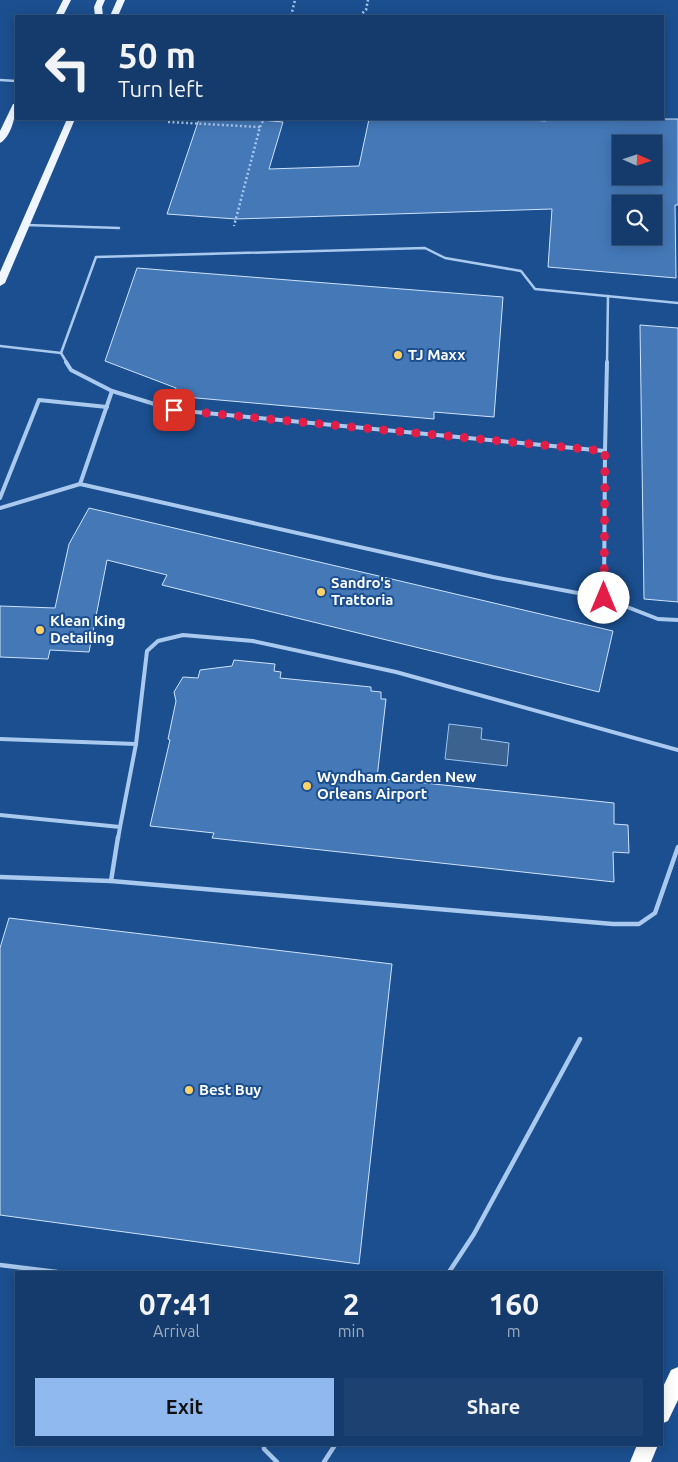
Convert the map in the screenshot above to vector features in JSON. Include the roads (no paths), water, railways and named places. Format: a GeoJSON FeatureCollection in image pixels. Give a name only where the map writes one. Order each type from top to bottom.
{"type":"FeatureCollection","features":[{"type":"Feature","properties":{"kind":"highway"},"geometry":{"type":"LineString","coordinates":[[663,1410],[678,1377]]}},
{"type":"Feature","properties":{"kind":"highway"},"geometry":{"type":"LineString","coordinates":[[640,1462],[648,1446]]}},
{"type":"Feature","properties":{"kind":"main road"},"geometry":{"type":"LineString","coordinates":[[60,15],[67,0]]}},
{"type":"Feature","properties":{"kind":"main road"},"geometry":{"type":"LineString","coordinates":[[99,15],[98,7],[101,0]]}},
{"type":"Feature","properties":{"kind":"main road"},"geometry":{"type":"LineString","coordinates":[[114,15],[121,0]]}},
{"type":"Feature","properties":{"kind":"main road"},"geometry":{"type":"LineString","coordinates":[[0,140],[15,108]]}},
{"type":"Feature","properties":{"kind":"main road"},"geometry":{"type":"LineString","coordinates":[[0,283],[71,120]]}},
{"type":"Feature","properties":{"kind":"lane"},"geometry":{"type":"LineString","coordinates":[[0,80],[15,81]]}},
{"type":"Feature","properties":{"kind":"lane"},"geometry":{"type":"LineString","coordinates":[[25,225],[119,228]]}},
{"type":"Feature","properties":{"kind":"lane"},"geometry":{"type":"LineString","coordinates":[[61,353],[96,257],[425,248],[445,258],[521,271],[535,289],[678,303]]}},
{"type":"Feature","properties":{"kind":"lane"},"geometry":{"type":"LineString","coordinates":[[604,598],[608,296]]}},
{"type":"Feature","properties":{"kind":"lane"},"geometry":{"type":"LineString","coordinates":[[0,346],[61,353]]}},
{"type":"Feature","properties":{"kind":"lane"},"geometry":{"type":"LineString","coordinates":[[61,353],[71,370],[112,391],[174,410],[605,451]]}},
{"type":"Feature","properties":{"kind":"lane"},"geometry":{"type":"LineString","coordinates":[[80,484],[112,391]]}},
{"type":"Feature","properties":{"kind":"lane"},"geometry":{"type":"LineString","coordinates":[[0,498],[39,400],[107,407]]}},
{"type":"Feature","properties":{"kind":"lane"},"geometry":{"type":"LineString","coordinates":[[0,508],[80,484],[493,577],[604,598],[658,619],[678,620]]}},
{"type":"Feature","properties":{"kind":"lane"},"geometry":{"type":"LineString","coordinates":[[111,881],[136,744],[148,651],[158,641],[183,635],[252,641],[396,672],[678,750]]}},
{"type":"Feature","properties":{"kind":"lane"},"geometry":{"type":"LineString","coordinates":[[0,739],[136,744]]}},
{"type":"Feature","properties":{"kind":"lane"},"geometry":{"type":"LineString","coordinates":[[0,815],[120,826]]}},
{"type":"Feature","properties":{"kind":"lane"},"geometry":{"type":"LineString","coordinates":[[0,877],[111,881],[603,924],[639,924],[654,913],[678,847]]}},
{"type":"Feature","properties":{"kind":"lane"},"geometry":{"type":"LineString","coordinates":[[449,1271],[474,1234],[580,1039]]}},
{"type":"Feature","properties":{"kind":"lane"},"geometry":{"type":"LineString","coordinates":[[0,1266],[48,1271]]}},
{"type":"Feature","properties":{"kind":"lane"},"geometry":{"type":"LineString","coordinates":[[264,1446],[264,1449],[277,1462]]}},
{"type":"Feature","properties":{"kind":"lane"},"geometry":{"type":"LineString","coordinates":[[324,1462],[334,1446]]}},
{"type":"Feature","properties":{"kind":"water"},"geometry":{"type":"Polygon","coordinates":[[[449,724],[482,728],[481,739],[509,743],[507,766],[445,759],[449,724]]]}},
{"type":"Feature","properties":{"kind":"place","name":"TJ Maxx"},"geometry":{"type":"Point","coordinates":[398,355]}},
{"type":"Feature","properties":{"kind":"place","name":"Sandro's Trattoria"},"geometry":{"type":"Point","coordinates":[321,592]}},
{"type":"Feature","properties":{"kind":"place","name":"Klean King Detailing"},"geometry":{"type":"Point","coordinates":[40,630]}},
{"type":"Feature","properties":{"kind":"place","name":"Wyndham Garden New Orleans Airport"},"geometry":{"type":"Point","coordinates":[307,786]}},
{"type":"Feature","properties":{"kind":"place","name":"Best Buy"},"geometry":{"type":"Point","coordinates":[189,1090]}}]}
